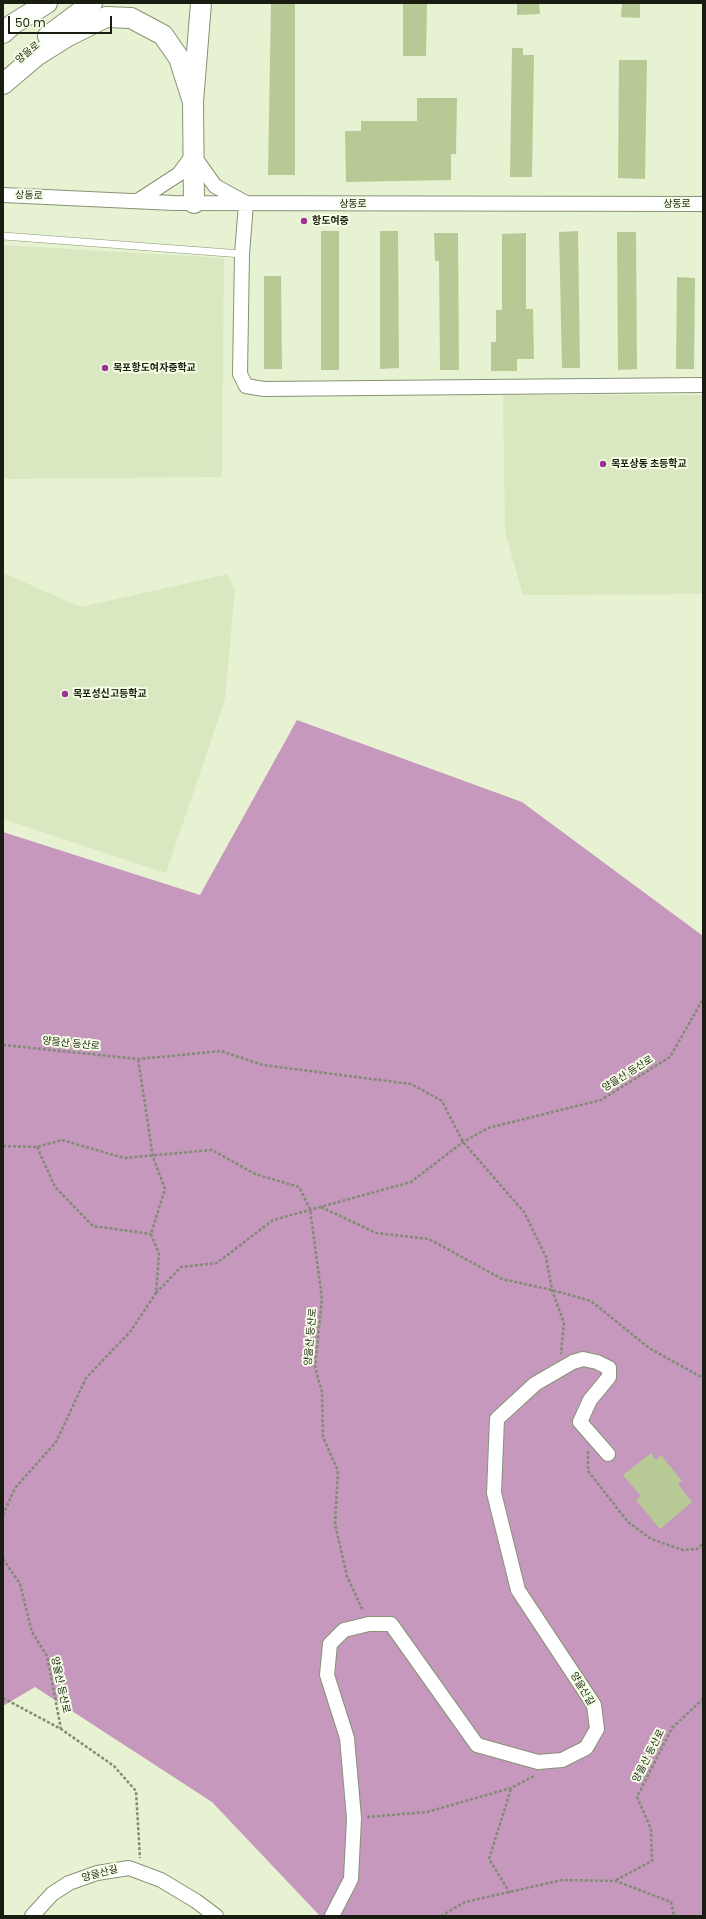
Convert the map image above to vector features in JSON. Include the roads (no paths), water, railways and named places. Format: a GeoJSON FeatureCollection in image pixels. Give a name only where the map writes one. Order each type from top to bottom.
{"type":"FeatureCollection","features":[{"type":"Feature","properties":{"kind":"street"},"geometry":{"type":"LineString","coordinates":[[8,29],[36,3]]}},
{"type":"Feature","properties":{"kind":"street"},"geometry":{"type":"LineString","coordinates":[[8,29],[47,3]]}},
{"type":"Feature","properties":{"kind":"street","name":"양을로"},"geometry":{"type":"LineString","coordinates":[[3,75],[47,36],[92,3]]}},
{"type":"Feature","properties":{"kind":"street"},"geometry":{"type":"LineString","coordinates":[[194,203],[193,102],[201,3]]}},
{"type":"Feature","properties":{"kind":"street"},"geometry":{"type":"LineString","coordinates":[[3,84],[36,56],[68,36],[106,17],[131,18],[163,35],[179,58],[193,102]]}},
{"type":"Feature","properties":{"kind":"street"},"geometry":{"type":"LineString","coordinates":[[139,200],[178,174],[193,155]]}},
{"type":"Feature","properties":{"kind":"street"},"geometry":{"type":"LineString","coordinates":[[193,155],[215,186],[246,204],[242,254],[240,374],[246,386],[251,388],[270,389],[703,385]]}},
{"type":"Feature","properties":{"kind":"street","name":"상동로"},"geometry":{"type":"LineString","coordinates":[[3,195],[246,204],[703,204]]}},
{"type":"Feature","properties":{"kind":"street","name":"양을산길"},"geometry":{"type":"LineString","coordinates":[[332,1916],[350,1879],[354,1818],[347,1738],[327,1675],[330,1644],[344,1630],[369,1624],[391,1624],[477,1745],[538,1762],[562,1760],[586,1748],[597,1729],[594,1705],[518,1590],[494,1493],[497,1419],[535,1384],[573,1362],[583,1359],[597,1362],[609,1368],[609,1377],[590,1400],[580,1422],[608,1454]]}},
{"type":"Feature","properties":{"kind":"street","name":"양을산길"},"geometry":{"type":"LineString","coordinates":[[32,1916],[52,1894],[69,1883],[97,1873],[129,1868],[141,1871],[161,1880],[196,1901],[216,1916]]}},
{"type":"Feature","properties":{"kind":"lane"},"geometry":{"type":"LineString","coordinates":[[3,236],[242,254]]}},
{"type":"Feature","properties":{"kind":"place","name":"항도여중"},"geometry":{"type":"Point","coordinates":[304,221]}},
{"type":"Feature","properties":{"kind":"place","name":"목포항도여자중학교"},"geometry":{"type":"Point","coordinates":[105,368]}},
{"type":"Feature","properties":{"kind":"place","name":"목포상동 초등학교"},"geometry":{"type":"Point","coordinates":[603,464]}},
{"type":"Feature","properties":{"kind":"place","name":"목포성신고등학교"},"geometry":{"type":"Point","coordinates":[65,694]}}]}
